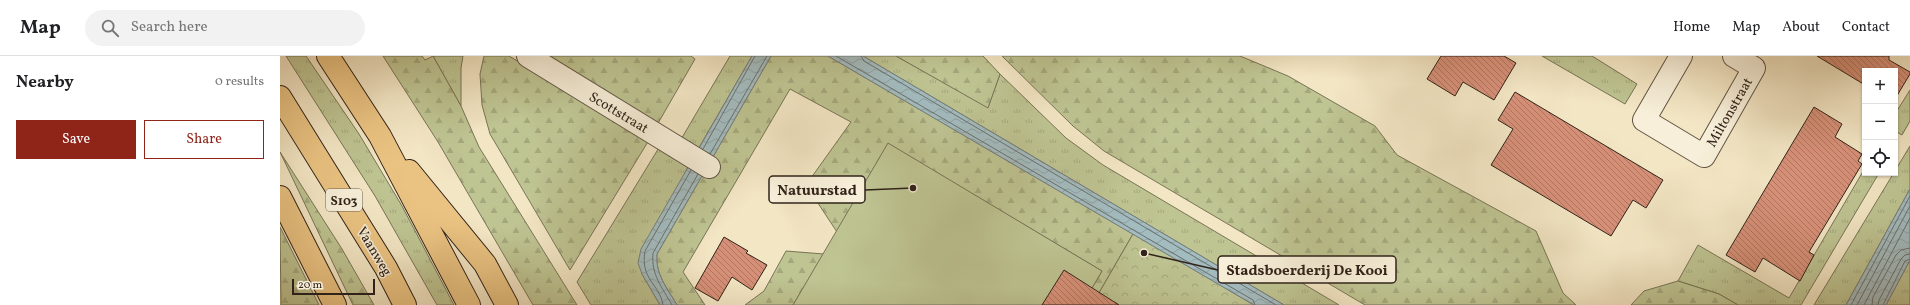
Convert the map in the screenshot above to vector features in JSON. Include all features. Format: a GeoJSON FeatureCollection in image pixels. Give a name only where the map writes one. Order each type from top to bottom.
{"type":"FeatureCollection","features":[{"type":"Feature","properties":{"kind":"highway"},"geometry":{"type":"LineString","coordinates":[[328,56],[380,136],[469,305]]}},
{"type":"Feature","properties":{"kind":"highway","name":"Vaanweg"},"geometry":{"type":"LineString","coordinates":[[280,97],[386,268],[405,305]]}},
{"type":"Feature","properties":{"kind":"highway"},"geometry":{"type":"LineString","coordinates":[[380,136],[485,264],[507,305]]}},
{"type":"Feature","properties":{"kind":"highway"},"geometry":{"type":"LineString","coordinates":[[280,197],[335,305]]}},
{"type":"Feature","properties":{"kind":"street","name":"Scottstraat"},"geometry":{"type":"LineString","coordinates":[[528,56],[701,162]]}},
{"type":"Feature","properties":{"kind":"street","name":"Miltonstraat"},"geometry":{"type":"LineString","coordinates":[[1681,56],[1644,120],[1704,156],[1754,68],[1734,56]]}},
{"type":"Feature","properties":{"kind":"green space"},"geometry":{"type":"Polygon","coordinates":[[[286,56],[306,56],[359,134],[402,206],[454,305],[437,305],[375,196],[286,56]]]}},
{"type":"Feature","properties":{"kind":"green space"},"geometry":{"type":"Polygon","coordinates":[[[383,56],[422,56],[425,60],[433,56],[461,106],[479,147],[577,305],[533,305],[438,142],[383,56]]]}},
{"type":"Feature","properties":{"kind":"green space"},"geometry":{"type":"Polygon","coordinates":[[[433,56],[463,56],[461,68],[461,106],[433,56]]]}},
{"type":"Feature","properties":{"kind":"green space"},"geometry":{"type":"Polygon","coordinates":[[[484,56],[509,56],[649,140],[570,270],[490,134],[482,105],[480,74],[484,56]]]}},
{"type":"Feature","properties":{"kind":"green space"},"geometry":{"type":"Polygon","coordinates":[[[545,56],[691,56],[695,59],[657,125],[545,56]]]}},
{"type":"Feature","properties":{"kind":"green space"},"geometry":{"type":"Polygon","coordinates":[[[730,56],[752,56],[697,151],[680,141],[730,56]]]}},
{"type":"Feature","properties":{"kind":"green space"},"geometry":{"type":"Polygon","coordinates":[[[771,56],[828,56],[1133,234],[1092,305],[1082,305],[1102,271],[888,144],[837,232],[806,185],[851,122],[790,89],[683,272],[705,305],[677,305],[660,274],[657,254],[771,56]]]}},
{"type":"Feature","properties":{"kind":"green space"},"geometry":{"type":"Polygon","coordinates":[[[863,56],[896,56],[988,107],[1000,74],[1066,138],[1103,165],[1339,305],[1284,305],[863,56]]]}},
{"type":"Feature","properties":{"kind":"green space"},"geometry":{"type":"Polygon","coordinates":[[[896,56],[983,56],[1000,74],[988,108],[896,56]]]}},
{"type":"Feature","properties":{"kind":"green space"},"geometry":{"type":"Polygon","coordinates":[[[1002,56],[1240,56],[1288,76],[1375,126],[1397,155],[1536,231],[1563,293],[1576,305],[1365,305],[1104,151],[1073,126],[1002,56]]]}},
{"type":"Feature","properties":{"kind":"green space"},"geometry":{"type":"Polygon","coordinates":[[[1542,56],[1592,56],[1637,84],[1625,104],[1542,56]]]}},
{"type":"Feature","properties":{"kind":"green space"},"geometry":{"type":"Polygon","coordinates":[[[1910,90],[1910,121],[1902,135],[1898,133],[1898,109],[1910,90]]]}},
{"type":"Feature","properties":{"kind":"green space"},"geometry":{"type":"Polygon","coordinates":[[[888,143],[1102,271],[1082,305],[793,305],[888,143]]]}},
{"type":"Feature","properties":{"kind":"green space"},"geometry":{"type":"Polygon","coordinates":[[[660,146],[689,164],[642,274],[660,305],[591,305],[577,282],[660,146]]]}},
{"type":"Feature","properties":{"kind":"green space"},"geometry":{"type":"Polygon","coordinates":[[[1910,146],[1910,189],[1846,305],[1814,305],[1892,176],[1898,176],[1898,166],[1910,146]]]}},
{"type":"Feature","properties":{"kind":"green space"},"geometry":{"type":"Polygon","coordinates":[[[280,152],[342,249],[374,305],[353,305],[280,152]]]}},
{"type":"Feature","properties":{"kind":"green space"},"geometry":{"type":"Polygon","coordinates":[[[1862,173],[1862,176],[1877,176],[1801,305],[1738,305],[1719,294],[1678,281],[1698,245],[1789,298],[1862,173]]]}},
{"type":"Feature","properties":{"kind":"green space"},"geometry":{"type":"Polygon","coordinates":[[[280,227],[319,305],[281,305],[280,227]]]}},
{"type":"Feature","properties":{"kind":"green space"},"geometry":{"type":"Polygon","coordinates":[[[1133,234],[1254,305],[1092,305],[1133,234]]]}},
{"type":"Feature","properties":{"kind":"green space"},"geometry":{"type":"Polygon","coordinates":[[[786,251],[824,254],[793,305],[745,305],[764,291],[786,251]]]}},
{"type":"Feature","properties":{"kind":"green space"},"geometry":{"type":"Polygon","coordinates":[[[1910,260],[1910,305],[1886,305],[1910,260]]]}},
{"type":"Feature","properties":{"kind":"green space"},"geometry":{"type":"Polygon","coordinates":[[[1678,281],[1719,294],[1738,305],[1631,305],[1644,291],[1678,281]]]}},
{"type":"Feature","properties":{"kind":"water"},"geometry":{"type":"Polygon","coordinates":[[[752,56],[771,56],[657,254],[660,274],[677,305],[660,305],[642,274],[638,263],[641,249],[752,56]]]}},
{"type":"Feature","properties":{"kind":"water"},"geometry":{"type":"Polygon","coordinates":[[[828,56],[863,56],[1284,305],[1254,305],[828,56]]]}},
{"type":"Feature","properties":{"kind":"water"},"geometry":{"type":"Polygon","coordinates":[[[1910,189],[1910,260],[1886,305],[1846,305],[1910,189]]]}},
{"type":"Feature","properties":{"kind":"building"},"geometry":{"type":"Polygon","coordinates":[[[1441,56],[1504,56],[1516,63],[1494,100],[1463,82],[1455,96],[1427,79],[1441,56]]]}},
{"type":"Feature","properties":{"kind":"building"},"geometry":{"type":"Polygon","coordinates":[[[1817,56],[1889,56],[1889,60],[1910,72],[1898,94],[1898,68],[1862,68],[1862,83],[1817,56]]]}},
{"type":"Feature","properties":{"kind":"building"},"geometry":{"type":"Polygon","coordinates":[[[1515,92],[1663,180],[1646,208],[1633,200],[1611,236],[1491,165],[1513,129],[1498,120],[1515,92]]]}},
{"type":"Feature","properties":{"kind":"building"},"geometry":{"type":"Polygon","coordinates":[[[1814,107],[1842,124],[1835,137],[1862,154],[1858,161],[1862,164],[1809,252],[1814,255],[1800,281],[1763,258],[1755,272],[1726,255],[1814,107]]]}},
{"type":"Feature","properties":{"kind":"building"},"geometry":{"type":"Polygon","coordinates":[[[724,237],[748,251],[746,253],[767,265],[752,290],[732,277],[718,301],[695,288],[724,237]]]}},
{"type":"Feature","properties":{"kind":"building"},"geometry":{"type":"Polygon","coordinates":[[[1064,270],[1119,305],[1042,305],[1064,270]]]}},
{"type":"Feature","properties":{"kind":"place","name":"Natuurstad"},"geometry":{"type":"Point","coordinates":[913,188]}},
{"type":"Feature","properties":{"kind":"place","name":"Stadsboerderij De Kooi"},"geometry":{"type":"Point","coordinates":[1144,253]}}]}
